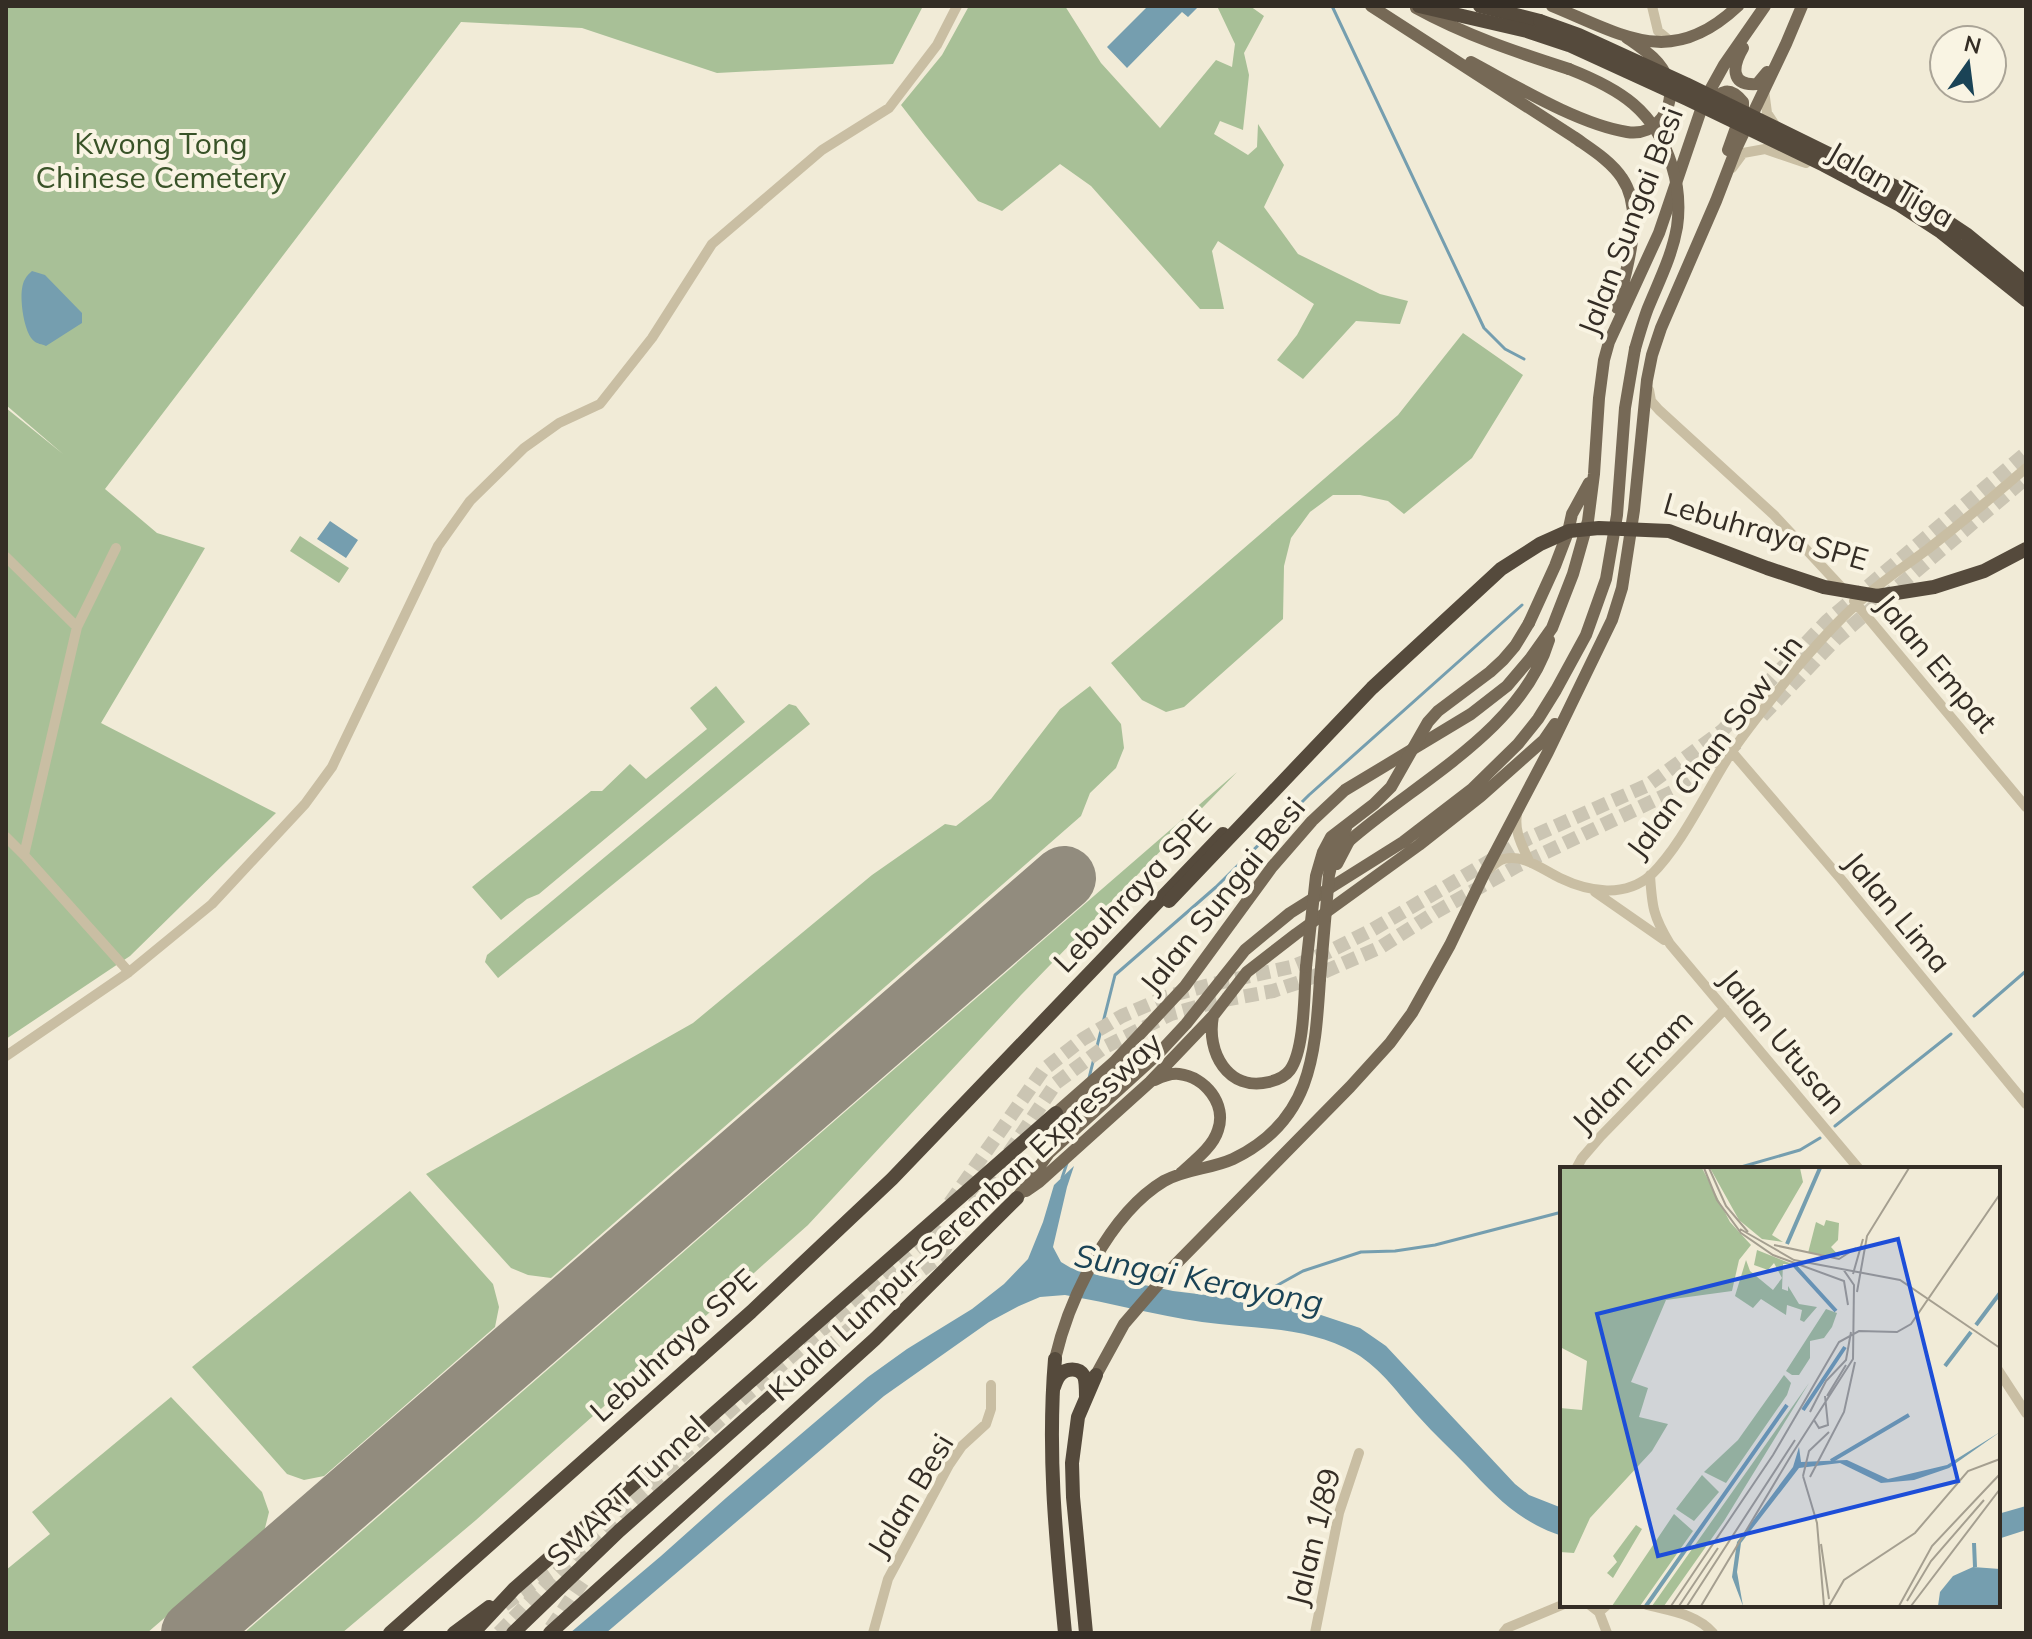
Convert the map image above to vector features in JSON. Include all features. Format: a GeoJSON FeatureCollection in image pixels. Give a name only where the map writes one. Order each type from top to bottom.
{"type":"FeatureCollection","features":[{"type":"Feature","properties":{"kind":"highway"},"geometry":{"type":"LineString","coordinates":[[1419,6],[1527,31],[1569,45],[1824,165],[1898,204],[1941,232],[2026,303]]}},
{"type":"Feature","properties":{"kind":"highway"},"geometry":{"type":"LineString","coordinates":[[1480,6],[1540,21],[1579,35],[1894,186],[1966,234],[2026,283]]}},
{"type":"Feature","properties":{"kind":"highway","name":"Lebuhraya SPE"},"geometry":{"type":"LineString","coordinates":[[390,1633],[751,1312],[892,1179],[1366,685],[1496,564],[1534,536],[1566,523],[1640,521],[1672,527],[1825,581],[1878,590],[1932,582],[1983,565],[2026,538]]}},
{"type":"Feature","properties":{"kind":"highway","name":"Lebuhraya SPE"},"geometry":{"type":"LineString","coordinates":[[400,1633],[756,1317],[898,1184],[1372,688],[1501,569],[1540,544],[1569,531],[1638,528],[1669,531],[1824,587],[1877,596],[1934,587],[1984,571],[2026,549]]}},
{"type":"Feature","properties":{"kind":"highway","name":"Kuala Lumpur–Seremban Expressway"},"geometry":{"type":"LineString","coordinates":[[473,1633],[514,1589],[1056,1113]]}},
{"type":"Feature","properties":{"kind":"highway","name":"Kuala Lumpur–Seremban Expressway"},"geometry":{"type":"LineString","coordinates":[[550,1633],[875,1339],[1017,1198]]}},
{"type":"Feature","properties":{"kind":"highway"},"geometry":{"type":"LineString","coordinates":[[1055,1359],[1052,1489],[1065,1633]]}},
{"type":"Feature","properties":{"kind":"highway"},"geometry":{"type":"LineString","coordinates":[[1052,1391],[1061,1373],[1073,1369],[1084,1376],[1086,1397]]}},
{"type":"Feature","properties":{"kind":"highway"},"geometry":{"type":"LineString","coordinates":[[1086,1633],[1072,1463],[1078,1417],[1096,1375]]}},
{"type":"Feature","properties":{"kind":"highway","name":"SMART Tunnel"},"geometry":{"type":"LineString","coordinates":[[513,1633],[619,1531],[777,1391]]}},
{"type":"Feature","properties":{"kind":"highway"},"geometry":{"type":"LineString","coordinates":[[585,1578],[619,1531]]}},
{"type":"Feature","properties":{"kind":"highway"},"geometry":{"type":"LineString","coordinates":[[454,1633],[514,1589]]}},
{"type":"Feature","properties":{"kind":"main road"},"geometry":{"type":"LineString","coordinates":[[1371,6],[1574,137],[1606,160],[1623,179],[1632,202],[1633,227],[1609,342]]}},
{"type":"Feature","properties":{"kind":"main road"},"geometry":{"type":"LineString","coordinates":[[1017,1198],[1049,1153],[1168,1044],[1245,950],[1290,913],[1403,842],[1472,789],[1518,744],[1538,719],[1586,635],[1606,579],[1617,515],[1625,408],[1635,349],[1677,225],[1677,186],[1664,142],[1638,107],[1598,80],[1476,38],[1413,6]]}},
{"type":"Feature","properties":{"kind":"main road"},"geometry":{"type":"LineString","coordinates":[[1552,6],[1631,38],[1671,43],[1693,38],[1721,22],[1738,6]]}},
{"type":"Feature","properties":{"kind":"main road"},"geometry":{"type":"LineString","coordinates":[[1766,6],[1735,64],[1739,79],[1747,84],[1757,84],[1764,77],[1801,8]]}},
{"type":"Feature","properties":{"kind":"main road","name":"Jalan Sungai Besi"},"geometry":{"type":"LineString","coordinates":[[1056,1113],[1114,1062],[1185,986],[1272,867],[1312,821],[1345,790],[1471,714],[1507,686],[1552,628],[1584,535],[1594,474],[1599,398],[1609,342],[1659,233],[1704,101],[1724,65],[1766,6]]}},
{"type":"Feature","properties":{"kind":"main road"},"geometry":{"type":"LineString","coordinates":[[1096,1375],[1124,1324],[1174,1266],[1390,1043],[1423,995],[1450,945],[1612,620],[1622,588],[1634,510],[1652,355],[1736,149],[1801,8]]}},
{"type":"Feature","properties":{"kind":"main road"},"geometry":{"type":"LineString","coordinates":[[1401,25],[1542,100],[1599,124],[1639,133],[1658,123],[1664,116],[1670,94],[1668,81],[1657,62],[1631,38]]}},
{"type":"Feature","properties":{"kind":"main road"},"geometry":{"type":"LineString","coordinates":[[1681,173],[1718,95],[1725,91],[1737,95],[1743,102],[1743,108],[1687,266]]}},
{"type":"Feature","properties":{"kind":"main road"},"geometry":{"type":"LineString","coordinates":[[1213,1016],[1213,1049],[1232,1076],[1240,1081],[1261,1084],[1290,1071],[1300,1043],[1316,876],[1323,852],[1331,837],[1391,787],[1428,722],[1438,711],[1490,672],[1515,646],[1529,623],[1559,555],[1572,514],[1594,474]]}},
{"type":"Feature","properties":{"kind":"main road"},"geometry":{"type":"LineString","coordinates":[[1326,909],[1338,862],[1349,841],[1461,755],[1505,712],[1529,683],[1543,659],[1552,628]]}},
{"type":"Feature","properties":{"kind":"main road","name":"Kuala Lumpur–Seremban Expressway"},"geometry":{"type":"LineString","coordinates":[[1017,1198],[1039,1182],[1150,1082],[1213,1016],[1247,972],[1419,845],[1544,740],[1580,688]]}},
{"type":"Feature","properties":{"kind":"main road"},"geometry":{"type":"LineString","coordinates":[[1055,1359],[1068,1314],[1101,1248],[1146,1194],[1181,1173],[1219,1164],[1247,1151],[1277,1127],[1294,1108],[1313,1053],[1327,889],[1336,846],[1353,819]]}},
{"type":"Feature","properties":{"kind":"main road"},"geometry":{"type":"LineString","coordinates":[[1150,1082],[1168,1074],[1194,1078],[1208,1088],[1220,1111],[1218,1131],[1211,1143],[1181,1173]]}},
{"type":"Feature","properties":{"kind":"street"},"geometry":{"type":"LineString","coordinates":[[6,1056],[129,972],[212,904],[305,804],[332,767],[438,546],[470,501],[524,448],[559,423],[600,404],[652,338],[712,244],[822,150],[889,108],[937,45],[957,6]]}},
{"type":"Feature","properties":{"kind":"street"},"geometry":{"type":"LineString","coordinates":[[1652,6],[1655,25],[1661,36],[1671,43]]}},
{"type":"Feature","properties":{"kind":"street"},"geometry":{"type":"LineString","coordinates":[[1631,38],[1648,34],[1655,25]]}},
{"type":"Feature","properties":{"kind":"street","name":"Jalan Tiga"},"geometry":{"type":"LineString","coordinates":[[1764,90],[1767,113],[1774,125],[1926,202],[2026,277]]}},
{"type":"Feature","properties":{"kind":"street","name":"Jalan Tiga"},"geometry":{"type":"LineString","coordinates":[[1726,176],[1743,153],[1765,149],[1821,168],[1860,187],[1936,234],[2026,303]]}},
{"type":"Feature","properties":{"kind":"street","name":"Jalan Empat"},"geometry":{"type":"LineString","coordinates":[[1647,380],[1651,401],[1774,515],[1856,604],[2026,807]]}},
{"type":"Feature","properties":{"kind":"street","name":"Jalan Chan Sow Lin"},"geometry":{"type":"LineString","coordinates":[[1529,861],[1590,889],[1622,890],[1650,875],[1673,847],[1732,752],[1793,673],[1856,604],[2026,468]]}},
{"type":"Feature","properties":{"kind":"street"},"geometry":{"type":"LineString","coordinates":[[24,855],[77,627],[116,548]]}},
{"type":"Feature","properties":{"kind":"street"},"geometry":{"type":"LineString","coordinates":[[6,557],[77,627]]}},
{"type":"Feature","properties":{"kind":"street","name":"Jalan Lima"},"geometry":{"type":"LineString","coordinates":[[1732,752],[2026,1104]]}},
{"type":"Feature","properties":{"kind":"street"},"geometry":{"type":"LineString","coordinates":[[1519,808],[1516,824],[1518,837],[1529,861]]}},
{"type":"Feature","properties":{"kind":"street"},"geometry":{"type":"LineString","coordinates":[[6,837],[129,972]]}},
{"type":"Feature","properties":{"kind":"street"},"geometry":{"type":"LineString","coordinates":[[1485,872],[1506,858],[1529,861]]}},
{"type":"Feature","properties":{"kind":"street","name":"Jalan Utusan"},"geometry":{"type":"LineString","coordinates":[[1650,875],[1657,921],[1670,944],[1857,1167]]}},
{"type":"Feature","properties":{"kind":"street","name":"Jalan Utusan"},"geometry":{"type":"LineString","coordinates":[[1590,889],[1670,944]]}},
{"type":"Feature","properties":{"kind":"street","name":"Jalan Enam"},"geometry":{"type":"LineString","coordinates":[[1577,1167],[1601,1136],[1725,1009]]}},
{"type":"Feature","properties":{"kind":"street"},"geometry":{"type":"LineString","coordinates":[[2000,1373],[2026,1413]]}},
{"type":"Feature","properties":{"kind":"street","name":"Jalan Besi"},"geometry":{"type":"LineString","coordinates":[[873,1633],[888,1579],[949,1465],[962,1446],[986,1424],[991,1409],[991,1385]]}},
{"type":"Feature","properties":{"kind":"street","name":"Jalan 1/89"},"geometry":{"type":"LineString","coordinates":[[1315,1633],[1339,1513],[1359,1453]]}},
{"type":"Feature","properties":{"kind":"street"},"geometry":{"type":"LineString","coordinates":[[1503,1633],[1507,1628],[1560,1606]]}},
{"type":"Feature","properties":{"kind":"street"},"geometry":{"type":"LineString","coordinates":[[1598,1607],[1607,1633]]}},
{"type":"Feature","properties":{"kind":"street"},"geometry":{"type":"LineString","coordinates":[[1655,1607],[1701,1621],[1713,1632]]}},
{"type":"Feature","properties":{"kind":"green space","name":"Kwong Tong Chinese Cemetery"},"geometry":{"type":"Polygon","coordinates":[[[6,6],[923,6],[893,64],[717,73],[582,28],[461,22],[105,489],[157,533],[205,548],[101,723],[276,813],[130,956],[6,1039],[6,408],[63,454],[6,405],[6,6]]]}},
{"type":"Feature","properties":{"kind":"green space"},"geometry":{"type":"Polygon","coordinates":[[[969,6],[1065,6],[1101,63],[1160,128],[1216,60],[1232,67],[1235,44],[1217,6],[1250,6],[1264,16],[1244,53],[1249,75],[1243,130],[1220,121],[1214,134],[1248,155],[1257,147],[1258,124],[1284,165],[1264,207],[1298,254],[1380,294],[1408,301],[1400,324],[1356,321],[1303,379],[1277,360],[1297,335],[1314,304],[1218,241],[1212,251],[1224,309],[1200,309],[1091,186],[1060,164],[1002,211],[978,201],[901,105],[942,55],[969,6]]]}},
{"type":"Feature","properties":{"kind":"green space"},"geometry":{"type":"Polygon","coordinates":[[[1463,333],[1523,375],[1472,458],[1404,514],[1388,501],[1360,495],[1333,495],[1310,512],[1291,538],[1284,566],[1283,619],[1184,707],[1166,712],[1142,700],[1111,663],[1398,415],[1463,333]]]}},
{"type":"Feature","properties":{"kind":"green space"},"geometry":{"type":"Polygon","coordinates":[[[300,536],[349,568],[339,583],[290,551],[300,536]]]}},
{"type":"Feature","properties":{"kind":"green space"},"geometry":{"type":"Polygon","coordinates":[[[716,686],[745,722],[539,894],[527,899],[501,920],[472,887],[591,791],[602,791],[630,764],[646,779],[707,729],[690,708],[716,686]]]}},
{"type":"Feature","properties":{"kind":"green space"},"geometry":{"type":"Polygon","coordinates":[[[1090,686],[1121,724],[1124,748],[1116,768],[1090,793],[1081,816],[551,1278],[528,1275],[511,1268],[426,1174],[693,1023],[872,875],[945,824],[956,826],[991,799],[1060,709],[1090,686]]]}},
{"type":"Feature","properties":{"kind":"green space"},"geometry":{"type":"Polygon","coordinates":[[[789,704],[796,706],[810,724],[498,978],[485,962],[487,955],[789,704]]]}},
{"type":"Feature","properties":{"kind":"green space"},"geometry":{"type":"Polygon","coordinates":[[[1237,772],[1021,995],[808,1225],[476,1520],[342,1633],[244,1633],[1237,772]]]}},
{"type":"Feature","properties":{"kind":"green space"},"geometry":{"type":"Polygon","coordinates":[[[410,1191],[493,1284],[499,1307],[495,1327],[324,1476],[304,1480],[287,1474],[192,1367],[410,1191]]]}},
{"type":"Feature","properties":{"kind":"green space"},"geometry":{"type":"Polygon","coordinates":[[[171,1397],[262,1492],[269,1512],[264,1532],[147,1633],[6,1633],[6,1570],[50,1534],[32,1512],[171,1397]]]}},
{"type":"Feature","properties":{"kind":"water"},"geometry":{"type":"Polygon","coordinates":[[[1148,6],[1199,6],[1188,17],[1182,12],[1127,68],[1107,47],[1148,6]]]}},
{"type":"Feature","properties":{"kind":"water"},"geometry":{"type":"Polygon","coordinates":[[[32,271],[45,275],[82,313],[82,323],[46,346],[31,337],[24,316],[22,286],[32,271]]]}},
{"type":"Feature","properties":{"kind":"water"},"geometry":{"type":"Polygon","coordinates":[[[330,521],[358,540],[346,558],[317,539],[330,521]]]}},
{"type":"Feature","properties":{"kind":"water"},"geometry":{"type":"Polygon","coordinates":[[[1074,1166],[1053,1247],[1061,1262],[1101,1276],[1173,1291],[1272,1303],[1360,1328],[1386,1346],[1515,1484],[1529,1495],[1560,1507],[1560,1535],[1533,1524],[1509,1507],[1431,1429],[1382,1374],[1365,1359],[1337,1344],[1300,1333],[1202,1322],[1065,1295],[1040,1297],[989,1322],[884,1396],[606,1633],[570,1633],[868,1377],[972,1309],[1004,1284],[1028,1259],[1054,1185],[1074,1166]]]}},
{"type":"Feature","properties":{"kind":"water"},"geometry":{"type":"Polygon","coordinates":[[[2026,1506],[2026,1530],[2000,1538],[2000,1513],[2026,1506]]]}},
{"type":"Feature","properties":{"kind":"waterway"},"geometry":{"type":"LineString","coordinates":[[1332,6],[1484,328],[1505,349],[1524,359]]}},
{"type":"Feature","properties":{"kind":"waterway"},"geometry":{"type":"LineString","coordinates":[[1089,1078],[1115,975],[1216,887],[1309,795],[1522,605]]}},
{"type":"Feature","properties":{"kind":"waterway"},"geometry":{"type":"LineString","coordinates":[[1974,1016],[2026,971]]}},
{"type":"Feature","properties":{"kind":"waterway"},"geometry":{"type":"LineString","coordinates":[[1835,1126],[1951,1034]]}},
{"type":"Feature","properties":{"kind":"waterway"},"geometry":{"type":"LineString","coordinates":[[1078,1120],[1085,1093]]}},
{"type":"Feature","properties":{"kind":"waterway"},"geometry":{"type":"LineString","coordinates":[[1741,1167],[1800,1150],[1820,1138]]}},
{"type":"Feature","properties":{"kind":"waterway"},"geometry":{"type":"LineString","coordinates":[[1062,1178],[1067,1163]]}},
{"type":"Feature","properties":{"kind":"waterway","name":"Sungai Kerayong"},"geometry":{"type":"LineString","coordinates":[[1256,1304],[1276,1286],[1303,1271],[1361,1252],[1435,1245],[1560,1213]]}},
{"type":"Feature","properties":{"kind":"runway"},"geometry":{"type":"LineString","coordinates":[[193,1633],[1064,878]]}},
{"type":"Feature","properties":{"kind":"tunnel"},"geometry":{"type":"LineString","coordinates":[[950,1203],[1043,1070],[1083,1039],[1122,1016],[1166,997],[1291,967],[1328,952],[1372,930],[1529,838],[1648,785],[1722,731],[1827,621],[2026,453]]}},
{"type":"Feature","properties":{"kind":"tunnel"},"geometry":{"type":"LineString","coordinates":[[1762,716],[1836,639],[2026,478]]}},
{"type":"Feature","properties":{"kind":"tunnel"},"geometry":{"type":"LineString","coordinates":[[777,1391],[939,1257],[1056,1083],[1103,1048],[1171,1014],[1273,991],[1381,947],[1517,866],[1674,791],[1737,743]]}},
{"type":"Feature","properties":{"kind":"tunnel"},"geometry":{"type":"LineString","coordinates":[[499,1633],[581,1549],[748,1394],[922,1243],[936,1223]]}},
{"type":"Feature","properties":{"kind":"tunnel"},"geometry":{"type":"LineString","coordinates":[[504,1605],[549,1572]]}},
{"type":"Feature","properties":{"kind":"tunnel"},"geometry":{"type":"LineString","coordinates":[[551,1628],[585,1578]]}}]}
